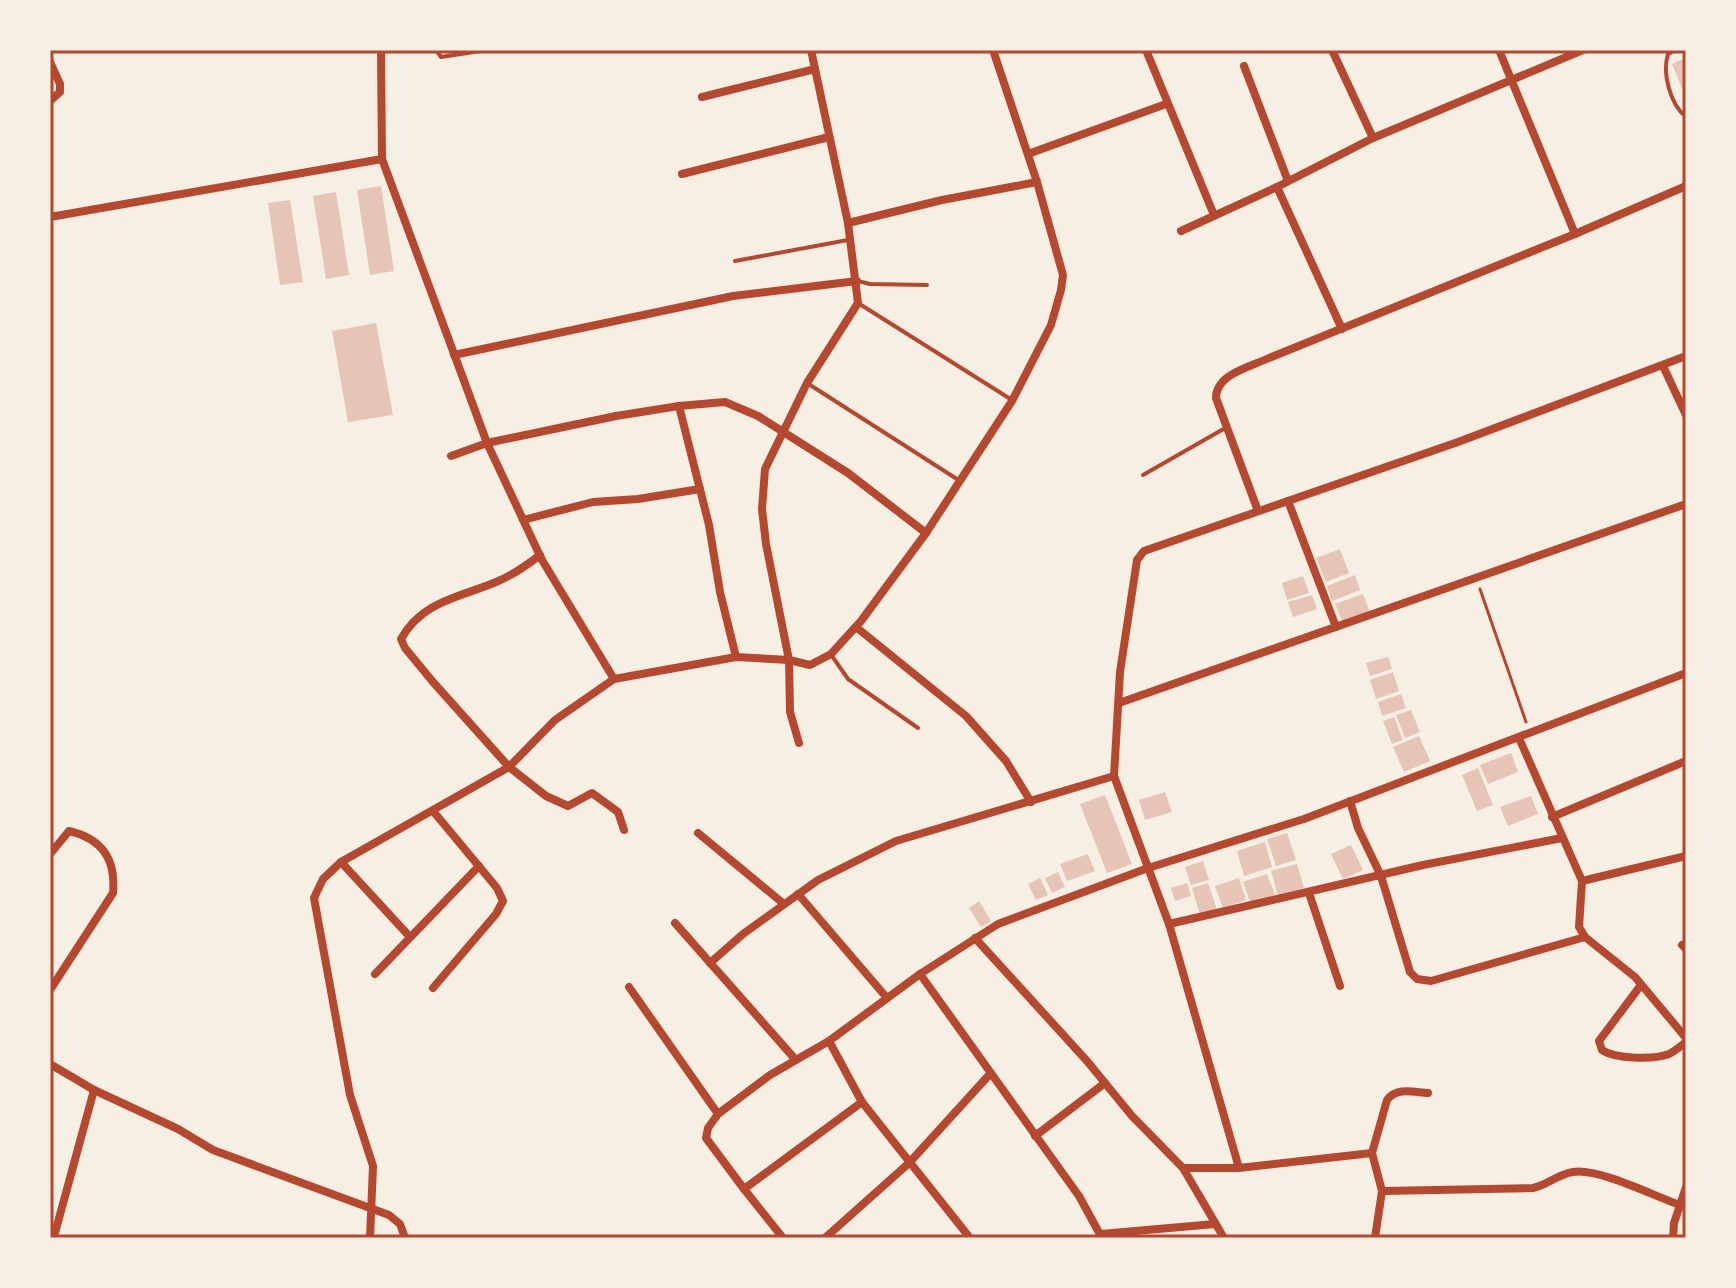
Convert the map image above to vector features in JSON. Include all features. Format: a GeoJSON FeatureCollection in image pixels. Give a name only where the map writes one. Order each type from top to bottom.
{"type":"FeatureCollection","features":[{"type":"Feature","properties":{"kind":"street"},"geometry":{"type":"LineString","coordinates":[[381,50],[382,159],[454,355],[487,443],[540,555],[614,679]]}},
{"type":"Feature","properties":{"kind":"street"},"geometry":{"type":"LineString","coordinates":[[799,743],[790,712],[789,660],[766,544],[762,509],[765,469],[807,383],[858,303],[848,223],[811,50]]}},
{"type":"Feature","properties":{"kind":"street"},"geometry":{"type":"LineString","coordinates":[[370,1238],[373,1166],[350,1095],[314,898],[323,879],[341,862],[509,767],[555,720],[614,679],[736,657],[789,660],[810,665],[831,654],[856,627],[962,482],[1012,401],[1051,325],[1061,290],[1063,275],[1037,182],[993,50]]}},
{"type":"Feature","properties":{"kind":"street"},"geometry":{"type":"LineString","coordinates":[[1146,50],[1214,215]]}},
{"type":"Feature","properties":{"kind":"street"},"geometry":{"type":"LineString","coordinates":[[1332,50],[1373,138]]}},
{"type":"Feature","properties":{"kind":"street"},"geometry":{"type":"LineString","coordinates":[[1499,50],[1575,234]]}},
{"type":"Feature","properties":{"kind":"street"},"geometry":{"type":"LineString","coordinates":[[1181,231],[1373,138],[1583,50]]}},
{"type":"Feature","properties":{"kind":"street"},"geometry":{"type":"LineString","coordinates":[[50,62],[60,84],[60,92],[50,101]]}},
{"type":"Feature","properties":{"kind":"street"},"geometry":{"type":"LineString","coordinates":[[1244,66],[1288,181]]}},
{"type":"Feature","properties":{"kind":"street"},"geometry":{"type":"LineString","coordinates":[[702,97],[815,69]]}},
{"type":"Feature","properties":{"kind":"street"},"geometry":{"type":"LineString","coordinates":[[1028,154],[1166,104]]}},
{"type":"Feature","properties":{"kind":"street"},"geometry":{"type":"LineString","coordinates":[[682,174],[829,137]]}},
{"type":"Feature","properties":{"kind":"street"},"geometry":{"type":"LineString","coordinates":[[50,217],[382,159]]}},
{"type":"Feature","properties":{"kind":"street"},"geometry":{"type":"LineString","coordinates":[[848,223],[942,200],[1037,182]]}},
{"type":"Feature","properties":{"kind":"street"},"geometry":{"type":"LineString","coordinates":[[1258,511],[1216,398],[1216,389],[1223,380],[1269,358],[1686,186]]}},
{"type":"Feature","properties":{"kind":"street"},"geometry":{"type":"LineString","coordinates":[[1277,187],[1342,329]]}},
{"type":"Feature","properties":{"kind":"street"},"geometry":{"type":"LineString","coordinates":[[454,355],[733,296],[857,281]]}},
{"type":"Feature","properties":{"kind":"street"},"geometry":{"type":"LineString","coordinates":[[1239,1168],[1169,924],[1114,776],[1120,672],[1137,560],[1144,551],[1458,442],[1686,356]]}},
{"type":"Feature","properties":{"kind":"street"},"geometry":{"type":"LineString","coordinates":[[1663,366],[1686,415]]}},
{"type":"Feature","properties":{"kind":"street"},"geometry":{"type":"LineString","coordinates":[[451,456],[487,443],[616,416],[725,402],[758,416],[848,473],[926,533]]}},
{"type":"Feature","properties":{"kind":"street"},"geometry":{"type":"LineString","coordinates":[[679,406],[709,525],[720,592],[736,657]]}},
{"type":"Feature","properties":{"kind":"street"},"geometry":{"type":"LineString","coordinates":[[523,520],[593,502],[638,499],[700,489]]}},
{"type":"Feature","properties":{"kind":"street"},"geometry":{"type":"LineString","coordinates":[[1288,501],[1336,627]]}},
{"type":"Feature","properties":{"kind":"street"},"geometry":{"type":"LineString","coordinates":[[1119,703],[1686,504]]}},
{"type":"Feature","properties":{"kind":"street"},"geometry":{"type":"LineString","coordinates":[[540,555],[514,574],[438,602],[407,629],[401,639],[405,648],[509,767],[558,803],[568,806],[592,793],[618,812],[624,830]]}},
{"type":"Feature","properties":{"kind":"street"},"geometry":{"type":"LineString","coordinates":[[856,627],[966,716],[1006,761],[1031,802]]}},
{"type":"Feature","properties":{"kind":"street"},"geometry":{"type":"LineString","coordinates":[[783,1238],[706,1138],[708,1128],[718,1114],[795,1059],[829,1041],[975,938],[998,924],[1148,868],[1304,819],[1686,673]]}},
{"type":"Feature","properties":{"kind":"street"},"geometry":{"type":"LineString","coordinates":[[1519,738],[1582,881],[1579,927],[1585,937],[1641,985],[1686,1040],[1667,1055],[1608,1054],[1602,1050],[1599,1041],[1641,985]]}},
{"type":"Feature","properties":{"kind":"street"},"geometry":{"type":"LineString","coordinates":[[1552,817],[1686,761]]}},
{"type":"Feature","properties":{"kind":"street"},"geometry":{"type":"LineString","coordinates":[[710,963],[743,934],[818,880],[896,841],[1114,776]]}},
{"type":"Feature","properties":{"kind":"street"},"geometry":{"type":"LineString","coordinates":[[1350,801],[1358,828],[1381,876],[1410,972],[1417,979],[1431,981],[1585,937]]}},
{"type":"Feature","properties":{"kind":"street"},"geometry":{"type":"LineString","coordinates":[[433,811],[497,888],[503,901],[496,914],[433,988]]}},
{"type":"Feature","properties":{"kind":"street"},"geometry":{"type":"LineString","coordinates":[[50,854],[69,831],[82,834],[109,855],[115,874],[113,893],[50,990]]}},
{"type":"Feature","properties":{"kind":"street"},"geometry":{"type":"LineString","coordinates":[[698,833],[784,904]]}},
{"type":"Feature","properties":{"kind":"street"},"geometry":{"type":"LineString","coordinates":[[1169,924],[1562,838]]}},
{"type":"Feature","properties":{"kind":"street"},"geometry":{"type":"LineString","coordinates":[[1582,881],[1686,856]]}},
{"type":"Feature","properties":{"kind":"street"},"geometry":{"type":"LineString","coordinates":[[341,862],[410,937]]}},
{"type":"Feature","properties":{"kind":"street"},"geometry":{"type":"LineString","coordinates":[[375,974],[479,866]]}},
{"type":"Feature","properties":{"kind":"street"},"geometry":{"type":"LineString","coordinates":[[1309,893],[1340,986]]}},
{"type":"Feature","properties":{"kind":"street"},"geometry":{"type":"LineString","coordinates":[[798,894],[887,998]]}},
{"type":"Feature","properties":{"kind":"street"},"geometry":{"type":"LineString","coordinates":[[675,923],[795,1059]]}},
{"type":"Feature","properties":{"kind":"street"},"geometry":{"type":"LineString","coordinates":[[975,938],[1132,1116],[1183,1168],[1224,1238]]}},
{"type":"Feature","properties":{"kind":"street"},"geometry":{"type":"LineString","coordinates":[[920,974],[1079,1196],[1102,1236],[1215,1224]]}},
{"type":"Feature","properties":{"kind":"street"},"geometry":{"type":"LineString","coordinates":[[629,987],[718,1114]]}},
{"type":"Feature","properties":{"kind":"street"},"geometry":{"type":"LineString","coordinates":[[829,1041],[862,1102],[970,1238]]}},
{"type":"Feature","properties":{"kind":"street"},"geometry":{"type":"LineString","coordinates":[[50,1064],[94,1090],[178,1129],[213,1150],[389,1215],[400,1224],[405,1238]]}},
{"type":"Feature","properties":{"kind":"street"},"geometry":{"type":"LineString","coordinates":[[825,1238],[909,1163],[990,1074]]}},
{"type":"Feature","properties":{"kind":"street"},"geometry":{"type":"LineString","coordinates":[[1035,1136],[1105,1083]]}},
{"type":"Feature","properties":{"kind":"street"},"geometry":{"type":"LineString","coordinates":[[55,1233],[94,1090]]}},
{"type":"Feature","properties":{"kind":"street"},"geometry":{"type":"LineString","coordinates":[[1375,1238],[1382,1191],[1372,1153],[1387,1100],[1400,1091],[1428,1093]]}},
{"type":"Feature","properties":{"kind":"street"},"geometry":{"type":"LineString","coordinates":[[744,1189],[862,1102]]}},
{"type":"Feature","properties":{"kind":"street"},"geometry":{"type":"LineString","coordinates":[[1183,1168],[1239,1168],[1372,1153]]}},
{"type":"Feature","properties":{"kind":"street"},"geometry":{"type":"LineString","coordinates":[[1382,1191],[1533,1188],[1547,1185],[1560,1175],[1588,1172],[1680,1205]]}},
{"type":"Feature","properties":{"kind":"street"},"geometry":{"type":"LineString","coordinates":[[1673,1238],[1674,1223],[1686,1187]]}},
{"type":"Feature","properties":{"kind":"lane"},"geometry":{"type":"LineString","coordinates":[[436,50],[441,57],[487,50]]}},
{"type":"Feature","properties":{"kind":"lane"},"geometry":{"type":"LineString","coordinates":[[1675,50],[1668,54],[1664,66],[1679,111],[1686,117]]}},
{"type":"Feature","properties":{"kind":"lane"},"geometry":{"type":"LineString","coordinates":[[735,261],[851,240]]}},
{"type":"Feature","properties":{"kind":"lane"},"geometry":{"type":"LineString","coordinates":[[857,281],[927,285]]}},
{"type":"Feature","properties":{"kind":"lane"},"geometry":{"type":"LineString","coordinates":[[858,303],[1012,401]]}},
{"type":"Feature","properties":{"kind":"lane"},"geometry":{"type":"LineString","coordinates":[[807,383],[962,482]]}},
{"type":"Feature","properties":{"kind":"lane"},"geometry":{"type":"LineString","coordinates":[[1143,475],[1227,427]]}},
{"type":"Feature","properties":{"kind":"lane"},"geometry":{"type":"LineString","coordinates":[[831,654],[848,679],[918,728]]}},
{"type":"Feature","properties":{"kind":"path"},"geometry":{"type":"LineString","coordinates":[[1476,578],[1530,733]]}},
{"type":"Feature","properties":{"kind":"building"},"geometry":{"type":"Polygon","coordinates":[[[1686,58],[1686,98],[1672,64],[1686,58]]]}},
{"type":"Feature","properties":{"kind":"building"},"geometry":{"type":"Polygon","coordinates":[[[381,186],[394,271],[370,275],[357,190],[381,186]]]}},
{"type":"Feature","properties":{"kind":"building"},"geometry":{"type":"Polygon","coordinates":[[[336,192],[349,275],[326,279],[313,196],[336,192]]]}},
{"type":"Feature","properties":{"kind":"building"},"geometry":{"type":"Polygon","coordinates":[[[290,200],[303,282],[280,285],[268,203],[290,200]]]}},
{"type":"Feature","properties":{"kind":"building"},"geometry":{"type":"Polygon","coordinates":[[[376,323],[393,415],[348,422],[332,331],[376,323]]]}},
{"type":"Feature","properties":{"kind":"building"},"geometry":{"type":"Polygon","coordinates":[[[1340,549],[1349,573],[1326,582],[1316,558],[1340,549]]]}},
{"type":"Feature","properties":{"kind":"building"},"geometry":{"type":"Polygon","coordinates":[[[1355,575],[1360,590],[1332,601],[1327,586],[1355,575]]]}},
{"type":"Feature","properties":{"kind":"building"},"geometry":{"type":"Polygon","coordinates":[[[1303,576],[1309,593],[1287,600],[1282,583],[1303,576]]]}},
{"type":"Feature","properties":{"kind":"building"},"geometry":{"type":"Polygon","coordinates":[[[1363,594],[1370,612],[1343,623],[1335,604],[1363,594]]]}},
{"type":"Feature","properties":{"kind":"building"},"geometry":{"type":"Polygon","coordinates":[[[1312,595],[1317,609],[1293,617],[1288,602],[1312,595]]]}},
{"type":"Feature","properties":{"kind":"building"},"geometry":{"type":"Polygon","coordinates":[[[1388,657],[1392,669],[1370,676],[1366,663],[1388,657]]]}},
{"type":"Feature","properties":{"kind":"building"},"geometry":{"type":"Polygon","coordinates":[[[1393,672],[1399,691],[1376,699],[1370,680],[1393,672]]]}},
{"type":"Feature","properties":{"kind":"building"},"geometry":{"type":"Polygon","coordinates":[[[1401,694],[1406,708],[1382,716],[1378,702],[1401,694]]]}},
{"type":"Feature","properties":{"kind":"building"},"geometry":{"type":"Polygon","coordinates":[[[1411,710],[1420,732],[1405,738],[1396,715],[1411,710]]]}},
{"type":"Feature","properties":{"kind":"building"},"geometry":{"type":"Polygon","coordinates":[[[1394,717],[1403,740],[1392,744],[1383,721],[1394,717]]]}},
{"type":"Feature","properties":{"kind":"building"},"geometry":{"type":"Polygon","coordinates":[[[1419,736],[1430,761],[1404,772],[1393,747],[1419,736]]]}},
{"type":"Feature","properties":{"kind":"building"},"geometry":{"type":"Polygon","coordinates":[[[1511,753],[1518,772],[1488,784],[1480,765],[1511,753]]]}},
{"type":"Feature","properties":{"kind":"building"},"geometry":{"type":"Polygon","coordinates":[[[1478,768],[1493,805],[1477,811],[1462,775],[1478,768]]]}},
{"type":"Feature","properties":{"kind":"building"},"geometry":{"type":"Polygon","coordinates":[[[1165,792],[1172,812],[1145,820],[1139,800],[1165,792]]]}},
{"type":"Feature","properties":{"kind":"building"},"geometry":{"type":"Polygon","coordinates":[[[1105,795],[1132,864],[1107,873],[1080,804],[1105,795]]]}},
{"type":"Feature","properties":{"kind":"building"},"geometry":{"type":"Polygon","coordinates":[[[1531,796],[1538,814],[1508,826],[1500,807],[1531,796]]]}},
{"type":"Feature","properties":{"kind":"building"},"geometry":{"type":"Polygon","coordinates":[[[1287,833],[1296,860],[1276,866],[1267,839],[1287,833]]]}},
{"type":"Feature","properties":{"kind":"building"},"geometry":{"type":"Polygon","coordinates":[[[1265,842],[1272,867],[1244,876],[1237,851],[1265,842]]]}},
{"type":"Feature","properties":{"kind":"building"},"geometry":{"type":"Polygon","coordinates":[[[1351,845],[1363,870],[1343,879],[1331,854],[1351,845]]]}},
{"type":"Feature","properties":{"kind":"building"},"geometry":{"type":"Polygon","coordinates":[[[1088,854],[1095,871],[1067,881],[1060,864],[1088,854]]]}},
{"type":"Feature","properties":{"kind":"building"},"geometry":{"type":"Polygon","coordinates":[[[1203,861],[1209,880],[1191,885],[1185,867],[1203,861]]]}},
{"type":"Feature","properties":{"kind":"building"},"geometry":{"type":"Polygon","coordinates":[[[1297,864],[1304,888],[1278,895],[1271,871],[1297,864]]]}},
{"type":"Feature","properties":{"kind":"building"},"geometry":{"type":"Polygon","coordinates":[[[1058,872],[1065,887],[1052,893],[1045,878],[1058,872]]]}},
{"type":"Feature","properties":{"kind":"building"},"geometry":{"type":"Polygon","coordinates":[[[1267,874],[1275,895],[1251,904],[1243,882],[1267,874]]]}},
{"type":"Feature","properties":{"kind":"building"},"geometry":{"type":"Polygon","coordinates":[[[1040,878],[1048,895],[1036,900],[1028,884],[1040,878]]]}},
{"type":"Feature","properties":{"kind":"building"},"geometry":{"type":"Polygon","coordinates":[[[1239,878],[1246,900],[1223,908],[1215,886],[1239,878]]]}},
{"type":"Feature","properties":{"kind":"building"},"geometry":{"type":"Polygon","coordinates":[[[1187,883],[1191,896],[1175,901],[1171,888],[1187,883]]]}},
{"type":"Feature","properties":{"kind":"building"},"geometry":{"type":"Polygon","coordinates":[[[1208,883],[1217,910],[1200,915],[1192,888],[1208,883]]]}},
{"type":"Feature","properties":{"kind":"building"},"geometry":{"type":"Polygon","coordinates":[[[979,901],[991,921],[981,927],[969,908],[979,901]]]}}]}
